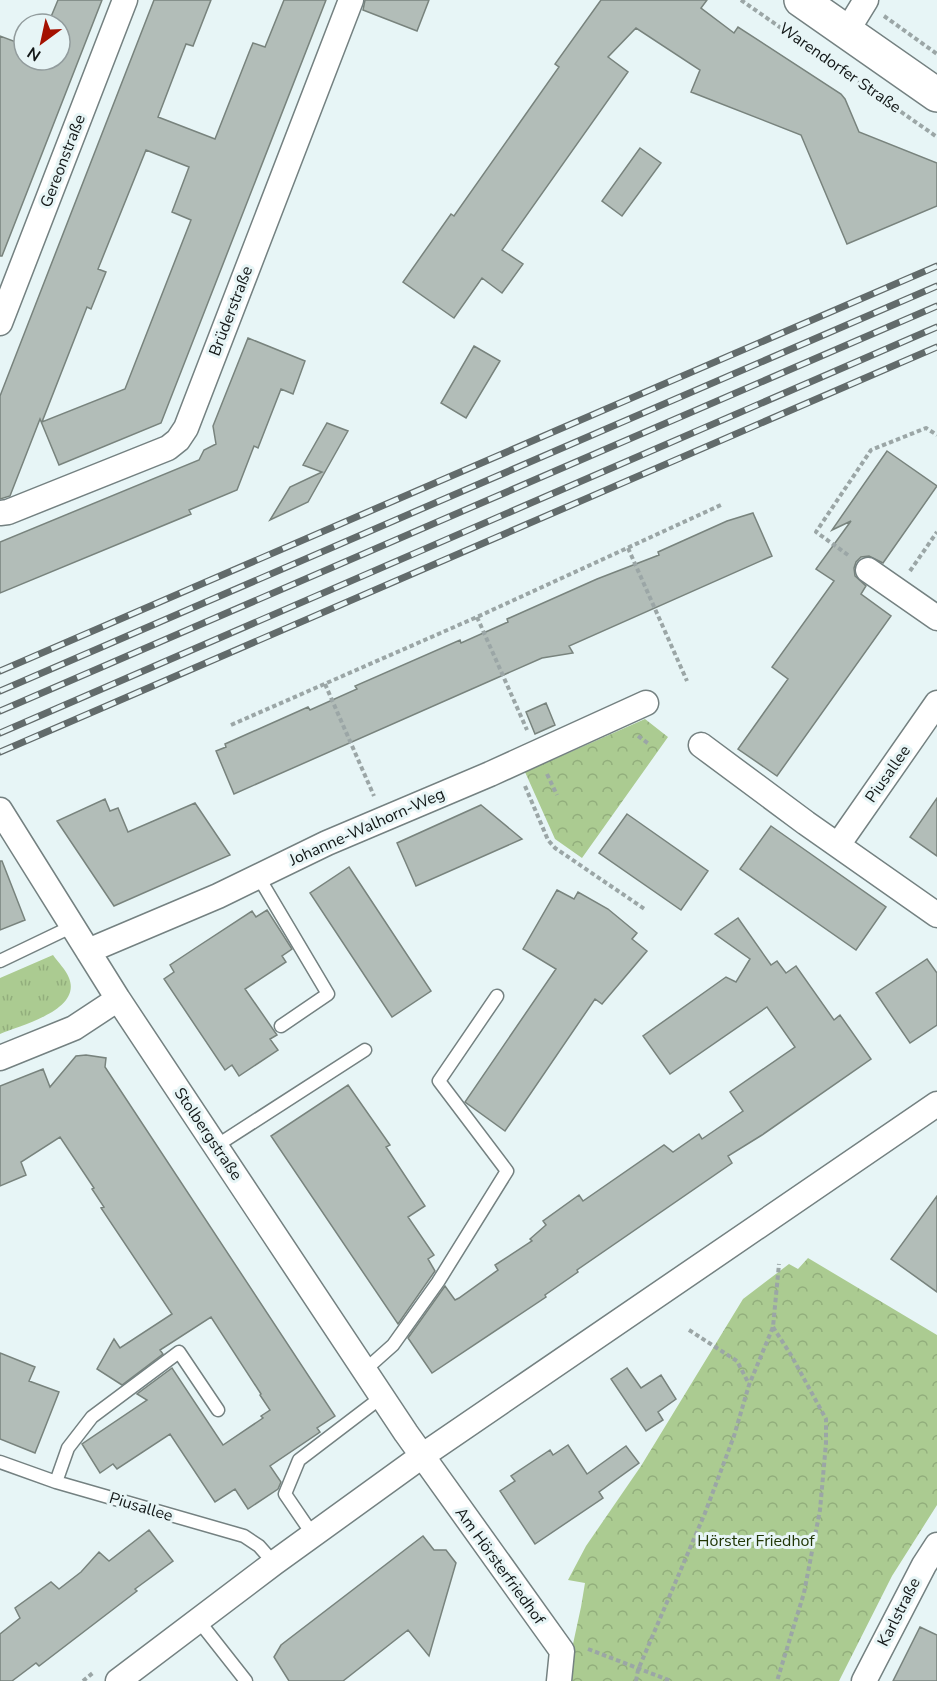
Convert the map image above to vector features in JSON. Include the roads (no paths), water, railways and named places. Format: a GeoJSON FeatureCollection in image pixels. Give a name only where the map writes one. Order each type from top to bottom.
{"type":"FeatureCollection","features":[{"type":"Feature","properties":{"kind":"main road","name":"Warendorfer Straße"},"geometry":{"type":"LineString","coordinates":[[801,0],[937,95]]}},
{"type":"Feature","properties":{"kind":"street","name":"Gereonstraße"},"geometry":{"type":"LineString","coordinates":[[0,323],[125,0]]}},
{"type":"Feature","properties":{"kind":"street","name":"Brüderstraße"},"geometry":{"type":"LineString","coordinates":[[0,513],[8,512],[168,448],[178,440],[186,428],[351,0]]}},
{"type":"Feature","properties":{"kind":"street"},"geometry":{"type":"LineString","coordinates":[[848,31],[866,1]]}},
{"type":"Feature","properties":{"kind":"street"},"geometry":{"type":"LineString","coordinates":[[868,570],[937,618]]}},
{"type":"Feature","properties":{"kind":"street","name":"Johanne-Walhorn-Weg"},"geometry":{"type":"LineString","coordinates":[[88,951],[218,896],[327,843],[514,763],[542,763],[646,703]]}},
{"type":"Feature","properties":{"kind":"street","name":"Piusallee"},"geometry":{"type":"LineString","coordinates":[[838,845],[937,703]]}},
{"type":"Feature","properties":{"kind":"street"},"geometry":{"type":"LineString","coordinates":[[701,745],[806,823],[937,915]]}},
{"type":"Feature","properties":{"kind":"street","name":"Stolbergstraße"},"geometry":{"type":"LineString","coordinates":[[0,810],[118,999],[422,1455]]}},
{"type":"Feature","properties":{"kind":"street"},"geometry":{"type":"LineString","coordinates":[[0,1058],[74,1028],[118,999]]}},
{"type":"Feature","properties":{"kind":"street"},"geometry":{"type":"LineString","coordinates":[[118,1681],[422,1455],[937,1104]]}},
{"type":"Feature","properties":{"kind":"street","name":"Am Hörsterfriedhof"},"geometry":{"type":"LineString","coordinates":[[422,1455],[562,1651],[559,1681]]}},
{"type":"Feature","properties":{"kind":"street","name":"Karlstraße"},"geometry":{"type":"LineString","coordinates":[[864,1681],[924,1565],[937,1545]]}},
{"type":"Feature","properties":{"kind":"lane"},"geometry":{"type":"LineString","coordinates":[[258,876],[328,994],[281,1026]]}},
{"type":"Feature","properties":{"kind":"lane"},"geometry":{"type":"LineString","coordinates":[[0,961],[73,926]]}},
{"type":"Feature","properties":{"kind":"lane"},"geometry":{"type":"LineString","coordinates":[[365,1370],[393,1346],[438,1282],[507,1171],[439,1081],[497,996]]}},
{"type":"Feature","properties":{"kind":"lane"},"geometry":{"type":"LineString","coordinates":[[216,1146],[365,1050]]}},
{"type":"Feature","properties":{"kind":"lane"},"geometry":{"type":"LineString","coordinates":[[56,1482],[68,1448],[92,1417],[179,1352],[218,1410]]}},
{"type":"Feature","properties":{"kind":"lane"},"geometry":{"type":"LineString","coordinates":[[313,1535],[285,1494],[299,1460],[383,1396]]}},
{"type":"Feature","properties":{"kind":"lane","name":"Piusallee"},"geometry":{"type":"LineString","coordinates":[[0,1462],[56,1482],[244,1536],[259,1546],[274,1563]]}},
{"type":"Feature","properties":{"kind":"lane"},"geometry":{"type":"LineString","coordinates":[[198,1620],[246,1681]]}},
{"type":"Feature","properties":{"kind":"railway"},"geometry":{"type":"LineString","coordinates":[[0,671],[937,266]]}},
{"type":"Feature","properties":{"kind":"railway"},"geometry":{"type":"LineString","coordinates":[[0,691],[937,286]]}},
{"type":"Feature","properties":{"kind":"railway"},"geometry":{"type":"LineString","coordinates":[[0,711],[937,306]]}},
{"type":"Feature","properties":{"kind":"railway"},"geometry":{"type":"LineString","coordinates":[[0,733],[937,327]]}},
{"type":"Feature","properties":{"kind":"railway"},"geometry":{"type":"LineString","coordinates":[[0,752],[937,347]]}},
{"type":"Feature","properties":{"kind":"park label","name":"Hörster Friedhof"},"geometry":{"type":"Point","coordinates":[756,1541]}}]}
